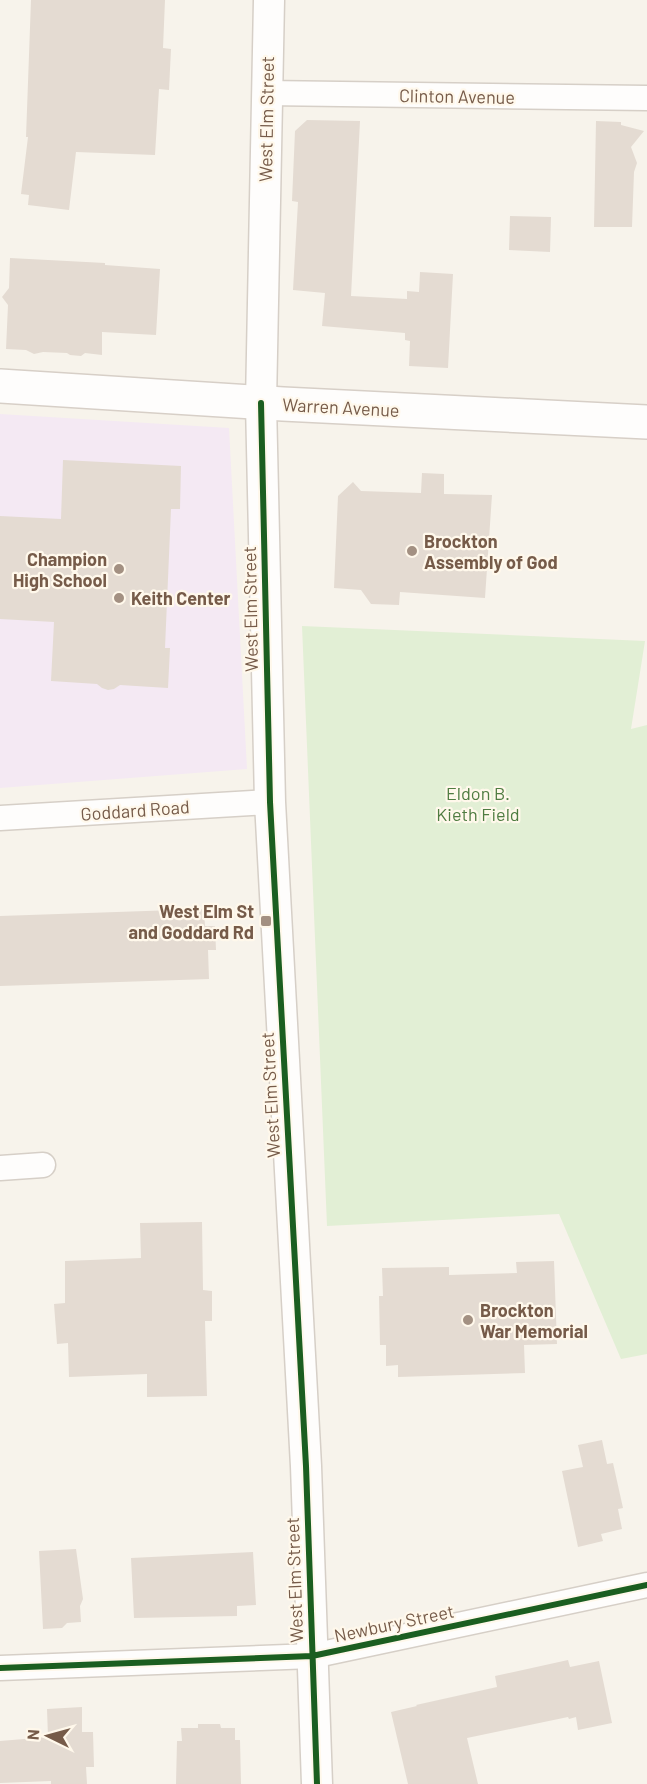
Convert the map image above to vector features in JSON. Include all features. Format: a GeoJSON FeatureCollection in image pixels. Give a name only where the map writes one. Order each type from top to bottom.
{"type":"FeatureCollection","features":[{"type":"Feature","properties":{"kind":"main road","name":"Warren Avenue"},"geometry":{"type":"LineString","coordinates":[[0,386],[261,403],[647,422]]}},
{"type":"Feature","properties":{"kind":"street","name":"West Elm Street"},"geometry":{"type":"LineString","coordinates":[[269,0],[261,403],[270,802],[306,1466],[317,1784]]}},
{"type":"Feature","properties":{"kind":"street","name":"Clinton Avenue"},"geometry":{"type":"LineString","coordinates":[[266,93],[647,98]]}},
{"type":"Feature","properties":{"kind":"street","name":"Goddard Road"},"geometry":{"type":"LineString","coordinates":[[0,818],[270,802]]}},
{"type":"Feature","properties":{"kind":"street"},"geometry":{"type":"LineString","coordinates":[[0,1168],[43,1165]]}},
{"type":"Feature","properties":{"kind":"street","name":"Newbury Street"},"geometry":{"type":"LineString","coordinates":[[0,1668],[312,1656],[647,1585]]}},
{"type":"Feature","properties":{"kind":"shaded area","name":"Keith Center"},"geometry":{"type":"Polygon","coordinates":[[[0,414],[229,428],[247,769],[0,788],[0,414]]]}},
{"type":"Feature","properties":{"kind":"green space","name":"Eldon B. Kieth Field"},"geometry":{"type":"Polygon","coordinates":[[[302,626],[645,641],[631,729],[647,725],[647,1354],[621,1359],[559,1214],[327,1226],[302,626]]]}},
{"type":"Feature","properties":{"kind":"building"},"geometry":{"type":"Polygon","coordinates":[[[31,0],[165,0],[163,48],[171,49],[169,90],[159,89],[155,155],[76,152],[69,210],[28,205],[29,195],[21,194],[28,137],[26,137],[31,0]]]}},
{"type":"Feature","properties":{"kind":"building"},"geometry":{"type":"Polygon","coordinates":[[[307,120],[360,121],[351,296],[407,299],[407,291],[419,292],[420,272],[453,274],[448,368],[409,366],[410,341],[405,340],[405,333],[322,326],[325,293],[293,290],[298,202],[292,201],[295,131],[307,120]]]}},
{"type":"Feature","properties":{"kind":"building"},"geometry":{"type":"Polygon","coordinates":[[[596,121],[621,122],[621,125],[644,131],[631,147],[637,163],[634,172],[632,227],[594,227],[596,121]]]}},
{"type":"Feature","properties":{"kind":"building"},"geometry":{"type":"Polygon","coordinates":[[[510,216],[551,217],[550,252],[509,250],[510,216]]]}},
{"type":"Feature","properties":{"kind":"building"},"geometry":{"type":"Polygon","coordinates":[[[10,258],[105,263],[105,265],[160,269],[156,335],[102,332],[102,355],[85,353],[81,356],[43,352],[34,354],[26,350],[6,349],[8,305],[2,297],[9,288],[10,258]]]}},
{"type":"Feature","properties":{"kind":"building"},"geometry":{"type":"Polygon","coordinates":[[[63,460],[181,466],[180,509],[171,509],[165,648],[170,648],[168,688],[120,685],[108,690],[97,684],[51,681],[54,622],[0,619],[0,516],[61,519],[63,460]]]}},
{"type":"Feature","properties":{"kind":"building","name":"Brockton Assembly of God"},"geometry":{"type":"Polygon","coordinates":[[[422,473],[444,474],[444,494],[492,495],[485,598],[400,592],[399,605],[371,604],[361,590],[334,588],[338,496],[353,482],[361,491],[421,493],[422,473]]]}},
{"type":"Feature","properties":{"kind":"building"},"geometry":{"type":"Polygon","coordinates":[[[204,909],[205,926],[215,926],[216,950],[208,950],[209,979],[0,986],[0,916],[204,909]]]}},
{"type":"Feature","properties":{"kind":"building"},"geometry":{"type":"Polygon","coordinates":[[[202,1222],[203,1290],[212,1291],[212,1321],[205,1321],[207,1396],[147,1397],[147,1374],[69,1377],[68,1343],[57,1344],[54,1304],[65,1303],[65,1261],[141,1258],[140,1223],[202,1222]]]}},
{"type":"Feature","properties":{"kind":"building","name":"Brockton War Memorial"},"geometry":{"type":"Polygon","coordinates":[[[554,1261],[557,1344],[524,1345],[525,1373],[398,1377],[398,1365],[386,1366],[386,1345],[380,1345],[379,1296],[383,1296],[382,1268],[449,1267],[449,1275],[517,1273],[516,1262],[554,1261]]]}},
{"type":"Feature","properties":{"kind":"building"},"geometry":{"type":"Polygon","coordinates":[[[602,1440],[607,1464],[613,1463],[623,1508],[618,1509],[622,1529],[601,1534],[603,1541],[578,1547],[562,1471],[583,1467],[578,1445],[602,1440]]]}},
{"type":"Feature","properties":{"kind":"building"},"geometry":{"type":"Polygon","coordinates":[[[76,1549],[83,1599],[80,1606],[81,1622],[67,1623],[62,1628],[43,1629],[39,1551],[76,1549]]]}},
{"type":"Feature","properties":{"kind":"building"},"geometry":{"type":"Polygon","coordinates":[[[253,1552],[256,1605],[237,1606],[237,1616],[134,1618],[131,1558],[253,1552]]]}},
{"type":"Feature","properties":{"kind":"building"},"geometry":{"type":"Polygon","coordinates":[[[568,1660],[570,1667],[599,1661],[612,1723],[578,1730],[576,1717],[569,1719],[568,1717],[467,1738],[478,1784],[408,1784],[391,1712],[497,1687],[495,1676],[568,1660]]]}},
{"type":"Feature","properties":{"kind":"building"},"geometry":{"type":"Polygon","coordinates":[[[82,1707],[82,1732],[93,1732],[94,1767],[86,1767],[87,1784],[51,1784],[51,1781],[0,1783],[0,1741],[48,1737],[47,1709],[82,1707]]]}},
{"type":"Feature","properties":{"kind":"building"},"geometry":{"type":"Polygon","coordinates":[[[198,1724],[220,1724],[221,1728],[235,1728],[235,1740],[240,1740],[241,1784],[176,1784],[177,1741],[182,1741],[181,1728],[198,1728],[198,1724]]]}},
{"type":"Feature","properties":{"kind":"cycle path"},"geometry":{"type":"LineString","coordinates":[[261,403],[270,802],[306,1466],[317,1784]]}},
{"type":"Feature","properties":{"kind":"cycle path"},"geometry":{"type":"LineString","coordinates":[[0,1668],[312,1656],[647,1585]]}},
{"type":"Feature","properties":{"kind":"place","name":"Brockton Assembly of God"},"geometry":{"type":"Point","coordinates":[412,551]}},
{"type":"Feature","properties":{"kind":"place","name":"Champion High School"},"geometry":{"type":"Point","coordinates":[119,569]}},
{"type":"Feature","properties":{"kind":"place","name":"Keith Center"},"geometry":{"type":"Point","coordinates":[119,598]}},
{"type":"Feature","properties":{"kind":"place","name":"West Elm St and Goddard Rd"},"geometry":{"type":"Point","coordinates":[266,921]}},
{"type":"Feature","properties":{"kind":"place","name":"Brockton War Memorial"},"geometry":{"type":"Point","coordinates":[468,1320]}}]}
